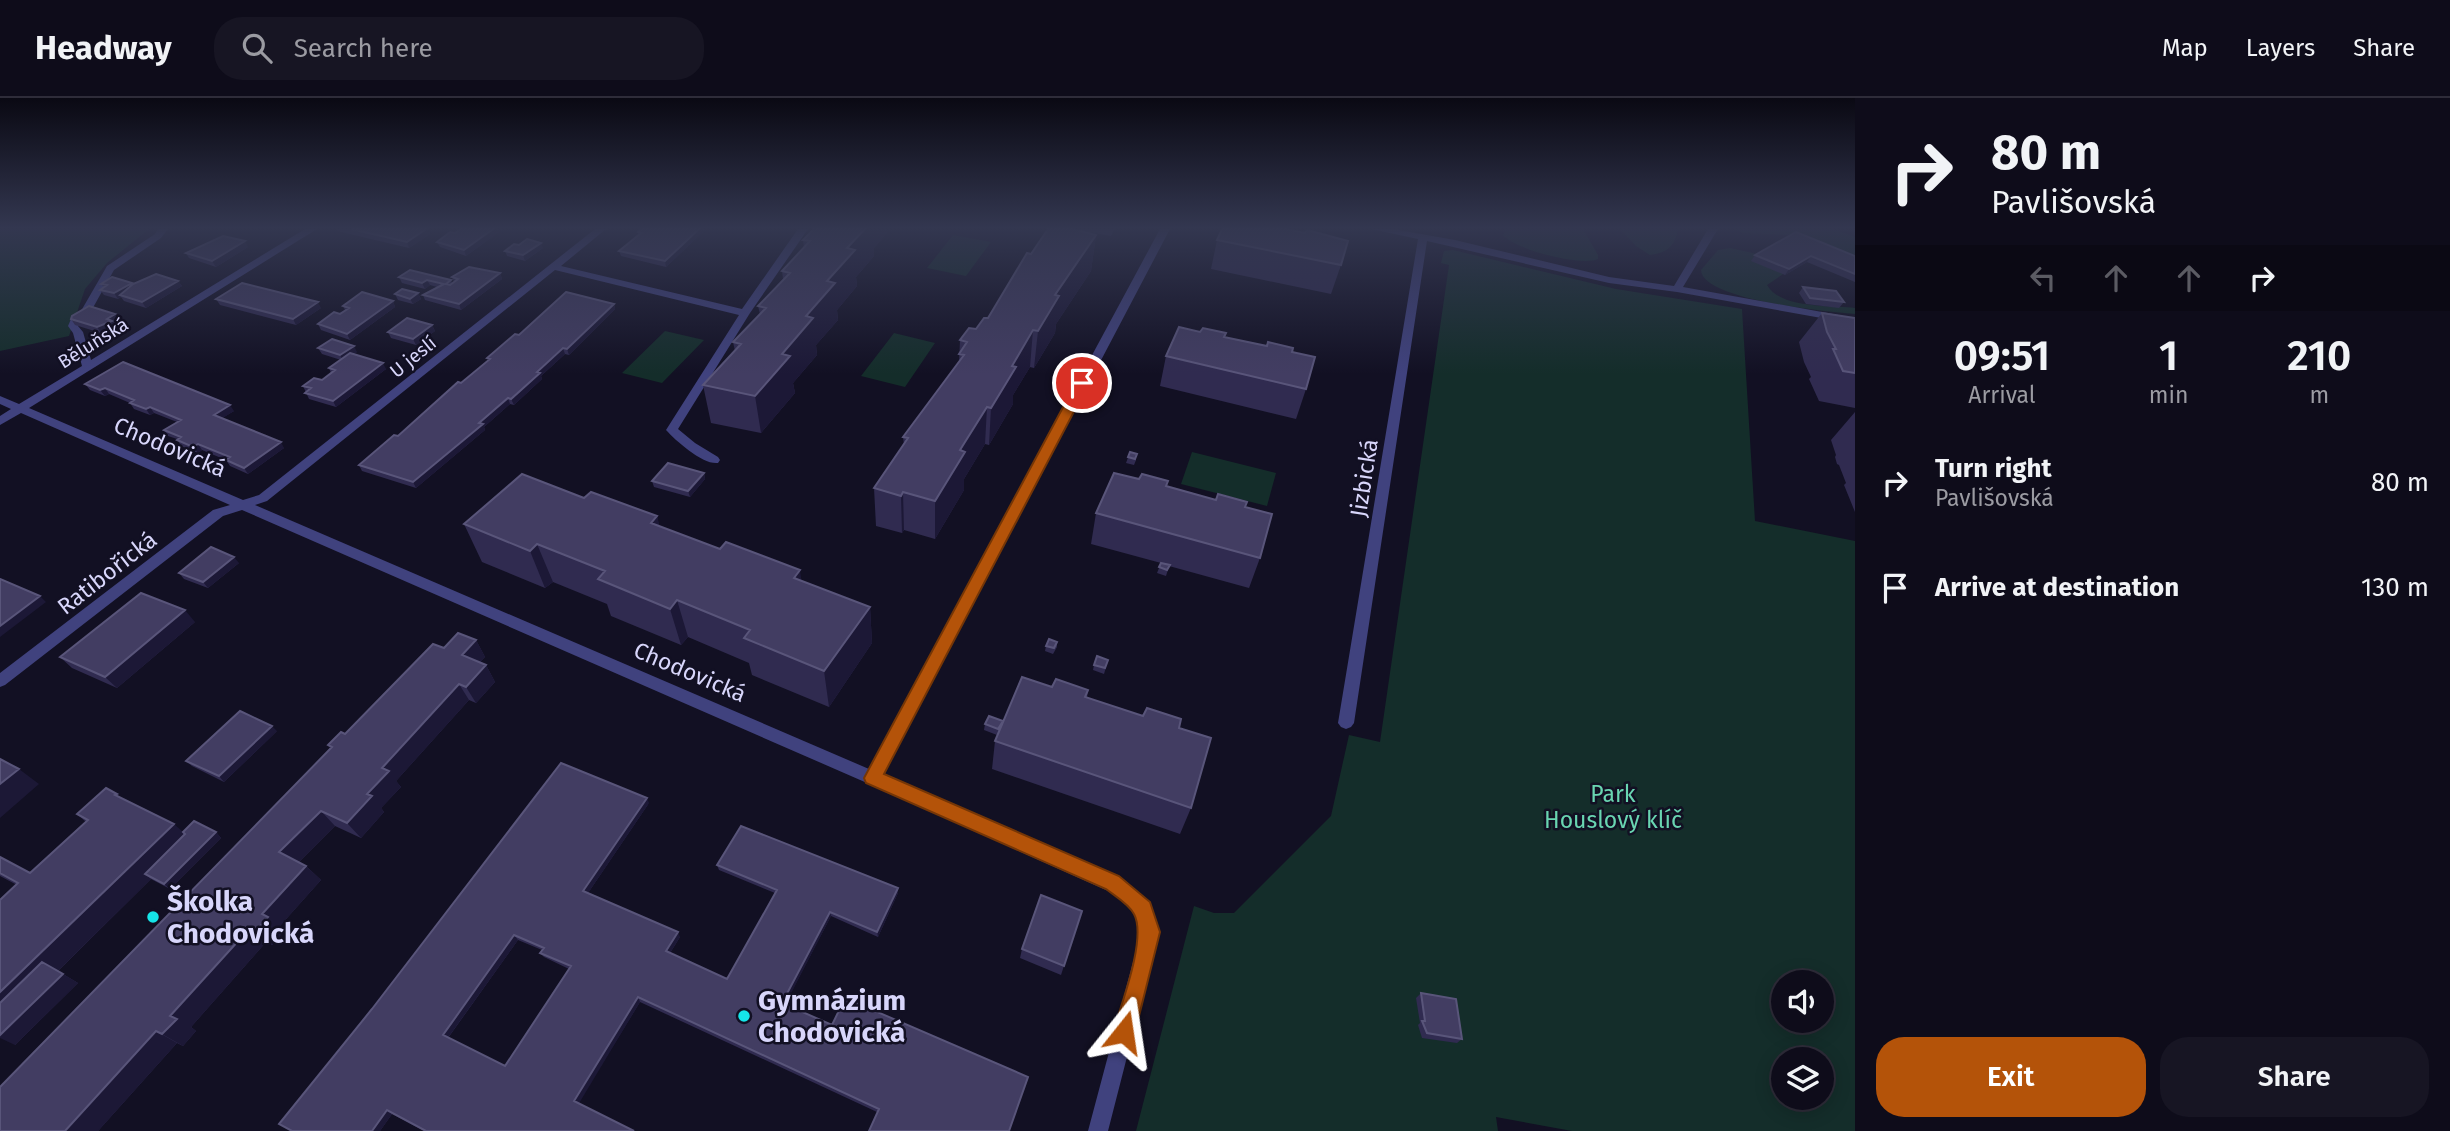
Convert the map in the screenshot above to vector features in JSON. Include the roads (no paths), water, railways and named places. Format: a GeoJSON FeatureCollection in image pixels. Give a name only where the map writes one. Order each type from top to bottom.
{"type":"FeatureCollection","features":[{"type":"Feature","properties":{"kind":"street"},"geometry":{"type":"LineString","coordinates":[[88,367],[78,332],[74,327],[75,321],[85,313],[105,277]]}},
{"type":"Feature","properties":{"kind":"street","name":"Běluňská"},"geometry":{"type":"LineString","coordinates":[[0,421],[234,277]]}},
{"type":"Feature","properties":{"kind":"street","name":"U jeslí"},"geometry":{"type":"LineString","coordinates":[[243,505],[263,498],[541,277]]}},
{"type":"Feature","properties":{"kind":"street"},"geometry":{"type":"LineString","coordinates":[[596,277],[745,313]]}},
{"type":"Feature","properties":{"kind":"street"},"geometry":{"type":"LineString","coordinates":[[714,460],[671,430],[770,277]]}},
{"type":"Feature","properties":{"kind":"street"},"geometry":{"type":"LineString","coordinates":[[873,778],[1139,277]]}},
{"type":"Feature","properties":{"kind":"street","name":"Jizbická"},"geometry":{"type":"LineString","coordinates":[[1346,723],[1417,277]]}},
{"type":"Feature","properties":{"kind":"street"},"geometry":{"type":"LineString","coordinates":[[1597,277],[1855,321]]}},
{"type":"Feature","properties":{"kind":"street"},"geometry":{"type":"LineString","coordinates":[[1677,289],[1684,277]]}},
{"type":"Feature","properties":{"kind":"street","name":"Chodovická"},"geometry":{"type":"LineString","coordinates":[[0,400],[1112,883],[1143,909],[1150,932],[1098,1131]]}},
{"type":"Feature","properties":{"kind":"street","name":"Ratibořická"},"geometry":{"type":"LineString","coordinates":[[0,681],[218,513],[243,505]]}},
{"type":"Feature","properties":{"kind":"place","name":"Školka Chodovická"},"geometry":{"type":"Point","coordinates":[153,917]}},
{"type":"Feature","properties":{"kind":"place","name":"Gymnázium Chodovická"},"geometry":{"type":"Point","coordinates":[744,1016]}},
{"type":"Feature","properties":{"kind":"park label","name":"Park Houslový klíč"},"geometry":{"type":"Point","coordinates":[1613,807]}}]}
